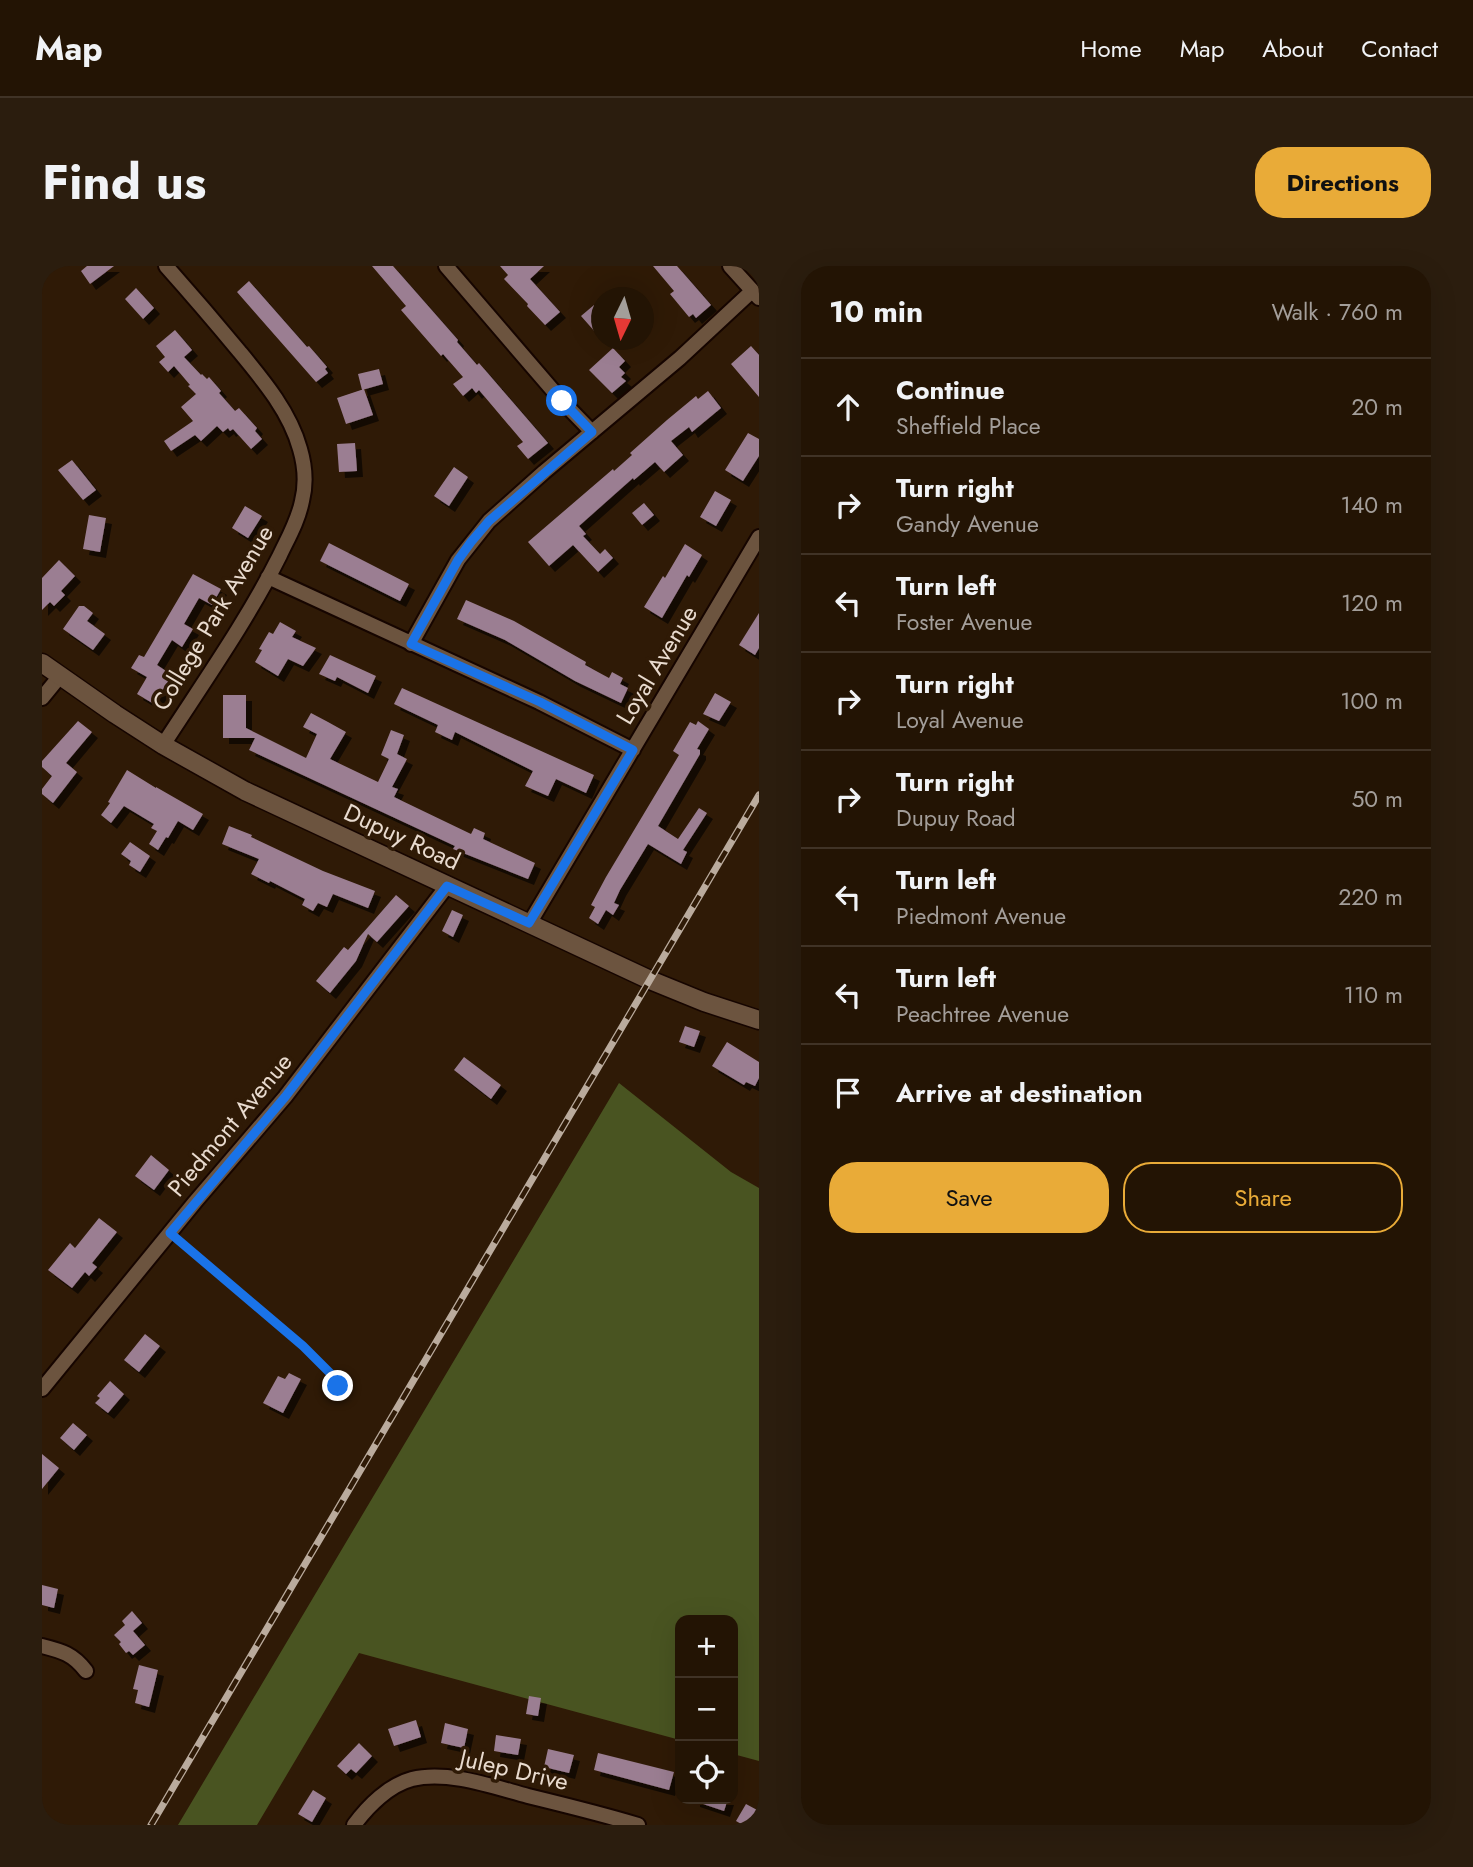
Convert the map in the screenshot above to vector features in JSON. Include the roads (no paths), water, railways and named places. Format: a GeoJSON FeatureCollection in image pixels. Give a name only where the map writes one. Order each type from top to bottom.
{"type":"FeatureCollection","features":[{"type":"Feature","properties":{"kind":"street","name":"College Park Avenue"},"geometry":{"type":"LineString","coordinates":[[163,745],[268,578],[296,521],[305,484],[300,446],[262,379],[166,266]]}},
{"type":"Feature","properties":{"kind":"street"},"geometry":{"type":"LineString","coordinates":[[446,266],[592,432]]}},
{"type":"Feature","properties":{"kind":"street"},"geometry":{"type":"LineString","coordinates":[[411,644],[458,560],[489,521],[756,295],[730,266]]}},
{"type":"Feature","properties":{"kind":"street","name":"Loyal Avenue"},"geometry":{"type":"LineString","coordinates":[[529,923],[759,537]]}},
{"type":"Feature","properties":{"kind":"street"},"geometry":{"type":"LineString","coordinates":[[268,578],[540,702],[633,750]]}},
{"type":"Feature","properties":{"kind":"street","name":"Dupuy Road"},"geometry":{"type":"LineString","coordinates":[[42,663],[115,715],[245,791],[650,980],[759,1020]]}},
{"type":"Feature","properties":{"kind":"street"},"geometry":{"type":"LineString","coordinates":[[42,698],[60,676]]}},
{"type":"Feature","properties":{"kind":"street","name":"Piedmont Avenue"},"geometry":{"type":"LineString","coordinates":[[42,1389],[285,1097],[447,886]]}},
{"type":"Feature","properties":{"kind":"street"},"geometry":{"type":"LineString","coordinates":[[42,1646],[63,1652],[77,1660],[86,1671]]}},
{"type":"Feature","properties":{"kind":"street","name":"Julep Drive"},"geometry":{"type":"LineString","coordinates":[[354,1825],[371,1805],[386,1793],[413,1779],[435,1777],[469,1781],[607,1815],[634,1825]]}},
{"type":"Feature","properties":{"kind":"railway"},"geometry":{"type":"LineString","coordinates":[[151,1825],[759,795]]}}]}
